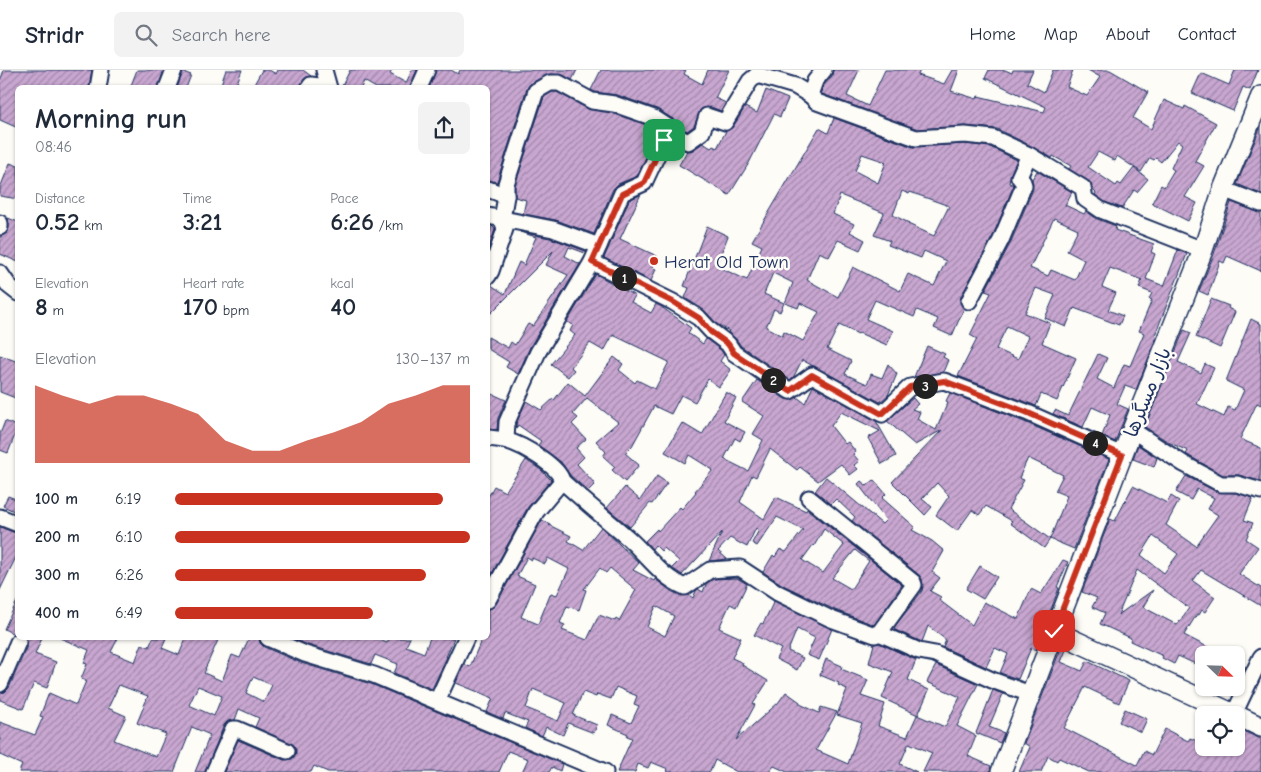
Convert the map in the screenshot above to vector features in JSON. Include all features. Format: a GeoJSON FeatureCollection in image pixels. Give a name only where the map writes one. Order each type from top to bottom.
{"type":"FeatureCollection","features":[{"type":"Feature","properties":{"kind":"street"},"geometry":{"type":"LineString","coordinates":[[98,85],[101,70]]}},
{"type":"Feature","properties":{"kind":"street"},"geometry":{"type":"LineString","coordinates":[[168,85],[174,70]]}},
{"type":"Feature","properties":{"kind":"street"},"geometry":{"type":"LineString","coordinates":[[324,70],[328,85]]}},
{"type":"Feature","properties":{"kind":"street"},"geometry":{"type":"LineString","coordinates":[[420,85],[427,70]]}},
{"type":"Feature","properties":{"kind":"street"},"geometry":{"type":"LineString","coordinates":[[810,95],[815,81],[824,70]]}},
{"type":"Feature","properties":{"kind":"street"},"geometry":{"type":"LineString","coordinates":[[495,218],[506,196],[506,184],[536,91],[550,83],[562,77],[592,101],[614,104],[654,118],[668,127],[673,134],[688,142],[702,132],[707,116],[725,122],[750,81],[757,75],[795,86],[810,95],[817,102],[916,138],[965,135],[993,138],[1029,155],[1083,188],[1085,198],[1101,210],[1203,250]]}},
{"type":"Feature","properties":{"kind":"street","name":"بازار مسگرها"},"geometry":{"type":"LineString","coordinates":[[1001,772],[1122,455],[1203,250],[1223,189],[1261,96]]}},
{"type":"Feature","properties":{"kind":"street"},"geometry":{"type":"LineString","coordinates":[[506,440],[507,422],[538,352],[592,262],[622,194],[644,183],[664,140],[673,134]]}},
{"type":"Feature","properties":{"kind":"street"},"geometry":{"type":"LineString","coordinates":[[969,302],[1001,240],[1024,185],[1019,177],[1029,155]]}},
{"type":"Feature","properties":{"kind":"street"},"geometry":{"type":"LineString","coordinates":[[1223,189],[1261,204]]}},
{"type":"Feature","properties":{"kind":"street"},"geometry":{"type":"LineString","coordinates":[[490,190],[506,196]]}},
{"type":"Feature","properties":{"kind":"street"},"geometry":{"type":"LineString","coordinates":[[495,218],[553,229],[599,246]]}},
{"type":"Feature","properties":{"kind":"street"},"geometry":{"type":"LineString","coordinates":[[490,273],[505,228],[495,218]]}},
{"type":"Feature","properties":{"kind":"street"},"geometry":{"type":"LineString","coordinates":[[592,262],[673,302],[699,318],[711,332],[728,344],[734,353],[790,391],[812,375],[882,414],[910,387],[944,381],[1026,412],[1122,455]]}},
{"type":"Feature","properties":{"kind":"street"},"geometry":{"type":"LineString","coordinates":[[0,273],[9,286],[15,291]]}},
{"type":"Feature","properties":{"kind":"street"},"geometry":{"type":"LineString","coordinates":[[1132,430],[1184,464],[1221,484],[1237,484],[1261,491]]}},
{"type":"Feature","properties":{"kind":"street"},"geometry":{"type":"LineString","coordinates":[[490,438],[506,440],[536,455],[560,475],[562,481],[631,541],[652,564],[678,584],[685,587],[710,570],[740,568],[778,593],[831,619],[875,635],[879,633],[914,585],[913,582],[809,498]]}},
{"type":"Feature","properties":{"kind":"street"},"geometry":{"type":"LineString","coordinates":[[490,596],[536,512],[562,481]]}},
{"type":"Feature","properties":{"kind":"street"},"geometry":{"type":"LineString","coordinates":[[0,518],[15,523]]}},
{"type":"Feature","properties":{"kind":"street"},"geometry":{"type":"LineString","coordinates":[[1054,631],[1216,706]]}},
{"type":"Feature","properties":{"kind":"street"},"geometry":{"type":"LineString","coordinates":[[879,633],[919,651],[935,654],[992,680],[1030,694]]}},
{"type":"Feature","properties":{"kind":"street"},"geometry":{"type":"LineString","coordinates":[[273,640],[305,654],[374,675],[605,772]]}},
{"type":"Feature","properties":{"kind":"street"},"geometry":{"type":"LineString","coordinates":[[437,701],[465,640]]}},
{"type":"Feature","properties":{"kind":"street"},"geometry":{"type":"LineString","coordinates":[[0,684],[18,642]]}},
{"type":"Feature","properties":{"kind":"street"},"geometry":{"type":"LineString","coordinates":[[1239,706],[1261,657]]}},
{"type":"Feature","properties":{"kind":"street"},"geometry":{"type":"LineString","coordinates":[[1245,720],[1261,727]]}},
{"type":"Feature","properties":{"kind":"street"},"geometry":{"type":"LineString","coordinates":[[214,772],[233,729],[237,729],[287,751]]}},
{"type":"Feature","properties":{"kind":"building"},"geometry":{"type":"Polygon","coordinates":[[[4,70],[92,70],[90,85],[15,85],[15,127],[0,120],[0,81],[4,70]]]}},
{"type":"Feature","properties":{"kind":"building"},"geometry":{"type":"Polygon","coordinates":[[[137,70],[164,70],[159,85],[131,85],[137,70]]]}},
{"type":"Feature","properties":{"kind":"building"},"geometry":{"type":"Polygon","coordinates":[[[226,70],[242,70],[236,85],[221,84],[226,70]]]}},
{"type":"Feature","properties":{"kind":"building"},"geometry":{"type":"Polygon","coordinates":[[[262,70],[269,70],[276,74],[278,70],[303,70],[311,76],[304,79],[301,85],[254,85],[262,70]]]}},
{"type":"Feature","properties":{"kind":"building"},"geometry":{"type":"Polygon","coordinates":[[[350,70],[392,70],[390,74],[406,83],[412,70],[417,70],[411,85],[371,85],[364,81],[362,85],[342,85],[350,70]]]}},
{"type":"Feature","properties":{"kind":"building"},"geometry":{"type":"Polygon","coordinates":[[[436,70],[451,70],[458,74],[460,70],[577,70],[572,80],[563,75],[550,74],[531,83],[527,88],[497,182],[490,180],[490,85],[430,85],[436,70]]]}},
{"type":"Feature","properties":{"kind":"building"},"geometry":{"type":"Polygon","coordinates":[[[601,70],[686,70],[684,74],[702,84],[708,70],[729,70],[715,98],[726,103],[721,111],[711,107],[701,109],[694,126],[687,131],[679,127],[673,119],[657,109],[617,95],[591,90],[601,70]]]}},
{"type":"Feature","properties":{"kind":"building"},"geometry":{"type":"Polygon","coordinates":[[[833,70],[859,70],[847,96],[868,106],[885,70],[920,70],[918,75],[944,84],[952,70],[959,70],[951,91],[977,99],[978,96],[1044,112],[1046,107],[985,78],[989,70],[1005,70],[1012,73],[1013,70],[1033,70],[1027,83],[1044,92],[1053,70],[1073,70],[1067,87],[1087,96],[1100,77],[1088,70],[1110,70],[1148,92],[1133,118],[1151,129],[1164,100],[1184,109],[1185,106],[1216,123],[1195,161],[1204,166],[1185,197],[1197,203],[1188,221],[1152,203],[1161,185],[1164,187],[1174,170],[1171,168],[1182,144],[1178,141],[1161,162],[1156,158],[1154,160],[1150,158],[1141,172],[1117,156],[1115,161],[1098,152],[1088,167],[1116,186],[1118,183],[1121,185],[1134,168],[1148,179],[1137,192],[1134,190],[1122,208],[1105,202],[1095,195],[1096,193],[1090,182],[1069,169],[1071,166],[997,129],[965,126],[917,129],[822,94],[823,86],[832,76],[833,70]]]}},
{"type":"Feature","properties":{"kind":"building"},"geometry":{"type":"Polygon","coordinates":[[[1235,70],[1258,70],[1250,90],[1243,87],[1233,111],[1192,93],[1201,73],[1229,85],[1235,70]]]}},
{"type":"Feature","properties":{"kind":"building"},"geometry":{"type":"Polygon","coordinates":[[[183,72],[191,75],[187,85],[178,85],[183,72]]]}},
{"type":"Feature","properties":{"kind":"building"},"geometry":{"type":"Polygon","coordinates":[[[766,90],[788,99],[780,117],[774,114],[749,163],[729,195],[679,165],[687,151],[693,150],[703,143],[711,148],[713,146],[717,148],[726,131],[733,127],[745,107],[757,113],[766,90]]]}},
{"type":"Feature","properties":{"kind":"building"},"geometry":{"type":"Polygon","coordinates":[[[552,92],[557,92],[588,109],[612,113],[650,126],[659,132],[637,176],[618,184],[613,189],[594,234],[556,220],[523,214],[526,200],[515,197],[515,185],[544,97],[552,92]]]}},
{"type":"Feature","properties":{"kind":"building"},"geometry":{"type":"Polygon","coordinates":[[[834,118],[913,147],[965,144],[990,147],[1017,160],[1009,183],[1014,185],[993,236],[961,297],[960,302],[964,308],[952,336],[934,328],[938,319],[917,310],[914,317],[875,300],[866,319],[893,331],[887,345],[839,325],[827,349],[851,361],[845,374],[867,384],[871,374],[882,378],[888,364],[897,374],[888,395],[880,402],[802,360],[790,380],[741,346],[729,331],[717,324],[704,310],[685,298],[689,288],[684,286],[707,226],[728,236],[716,266],[747,280],[762,246],[752,241],[819,128],[828,133],[834,118]],[[862,154],[855,171],[878,183],[886,162],[862,154]],[[902,191],[893,215],[934,236],[949,206],[902,191]],[[840,195],[833,214],[854,224],[850,232],[865,240],[860,250],[838,240],[829,257],[819,252],[807,280],[838,297],[853,267],[900,291],[908,274],[934,286],[946,261],[924,251],[921,258],[888,245],[890,241],[874,235],[884,213],[840,195]],[[773,273],[764,294],[784,303],[780,312],[774,309],[766,327],[782,336],[784,331],[803,341],[819,312],[800,303],[798,308],[785,303],[793,283],[773,273]]]}},
{"type":"Feature","properties":{"kind":"building"},"geometry":{"type":"Polygon","coordinates":[[[1261,126],[1261,194],[1237,184],[1261,126]]]}},
{"type":"Feature","properties":{"kind":"building"},"geometry":{"type":"Polygon","coordinates":[[[10,163],[15,165],[15,198],[0,196],[0,188],[10,163]]]}},
{"type":"Feature","properties":{"kind":"building"},"geometry":{"type":"Polygon","coordinates":[[[1037,171],[1072,192],[1065,205],[1084,214],[1086,211],[1097,219],[1116,226],[1115,230],[1154,244],[1151,252],[1155,254],[1146,279],[1164,286],[1178,250],[1187,254],[1155,335],[1157,336],[1136,390],[1125,386],[1117,404],[1128,409],[1115,442],[1102,436],[1110,415],[1092,407],[1083,427],[1053,414],[1055,410],[1068,416],[1098,354],[1107,358],[1097,379],[1114,388],[1124,364],[1130,366],[1144,333],[1139,331],[1152,300],[1149,299],[1152,293],[1139,288],[1142,280],[1110,268],[1102,287],[1116,293],[1108,310],[1123,316],[1119,325],[1074,308],[1066,327],[1045,318],[1055,295],[1036,288],[1025,313],[1050,323],[1042,343],[1076,358],[1057,401],[1041,394],[1036,406],[958,376],[977,339],[970,335],[991,293],[985,291],[1010,244],[1033,189],[1032,179],[1037,171]],[[1054,218],[1030,268],[1048,276],[1051,270],[1075,280],[1084,260],[1067,251],[1078,229],[1054,218]],[[1007,326],[996,349],[1018,359],[1028,336],[1007,326]]]}},
{"type":"Feature","properties":{"kind":"building"},"geometry":{"type":"Polygon","coordinates":[[[641,194],[620,239],[657,256],[652,268],[656,269],[651,281],[604,258],[629,200],[641,194]]]}},
{"type":"Feature","properties":{"kind":"building"},"geometry":{"type":"Polygon","coordinates":[[[1231,202],[1261,213],[1261,271],[1227,256],[1224,263],[1220,261],[1208,295],[1199,291],[1214,254],[1231,202]]]}},
{"type":"Feature","properties":{"kind":"building"},"geometry":{"type":"Polygon","coordinates":[[[8,218],[15,221],[15,261],[0,254],[1,236],[8,232],[8,218]]]}},
{"type":"Feature","properties":{"kind":"building"},"geometry":{"type":"Polygon","coordinates":[[[492,226],[495,229],[490,245],[492,226]]]}},
{"type":"Feature","properties":{"kind":"building"},"geometry":{"type":"Polygon","coordinates":[[[520,232],[550,238],[586,251],[585,253],[569,247],[565,256],[580,264],[530,347],[518,374],[506,367],[509,362],[490,350],[490,338],[508,348],[511,342],[515,345],[528,324],[533,326],[568,275],[546,265],[553,251],[490,314],[490,285],[505,294],[519,262],[524,265],[536,237],[520,232]]]}},
{"type":"Feature","properties":{"kind":"building"},"geometry":{"type":"Polygon","coordinates":[[[596,274],[635,296],[631,302],[651,313],[656,304],[691,328],[688,333],[703,344],[706,339],[721,350],[724,355],[720,361],[731,370],[719,387],[708,379],[695,402],[681,395],[671,414],[654,406],[632,446],[625,453],[639,465],[625,482],[612,470],[615,467],[603,456],[606,452],[596,441],[618,422],[587,398],[573,414],[578,418],[572,424],[586,439],[576,448],[584,457],[577,464],[595,484],[588,491],[570,475],[561,462],[538,445],[541,441],[518,425],[516,429],[516,424],[526,401],[541,410],[554,400],[568,382],[585,396],[614,357],[623,364],[619,370],[635,383],[637,380],[655,389],[669,362],[613,335],[604,351],[590,343],[571,367],[574,370],[568,377],[551,364],[575,335],[570,331],[573,325],[567,322],[596,274]]]}},
{"type":"Feature","properties":{"kind":"building"},"geometry":{"type":"Polygon","coordinates":[[[1211,299],[1229,306],[1228,308],[1235,312],[1220,348],[1196,337],[1211,299]]]}},
{"type":"Feature","properties":{"kind":"building"},"geometry":{"type":"Polygon","coordinates":[[[1251,319],[1261,324],[1261,405],[1257,403],[1240,439],[1261,448],[1260,481],[1239,475],[1223,475],[1186,454],[1188,451],[1170,443],[1145,427],[1184,330],[1191,333],[1178,362],[1201,373],[1205,364],[1214,368],[1197,404],[1224,417],[1228,407],[1235,410],[1244,390],[1226,381],[1251,319]]]}},
{"type":"Feature","properties":{"kind":"building"},"geometry":{"type":"Polygon","coordinates":[[[927,346],[945,354],[943,357],[948,360],[943,372],[914,377],[927,346]]]}},
{"type":"Feature","properties":{"kind":"building"},"geometry":{"type":"Polygon","coordinates":[[[0,355],[15,361],[15,398],[0,392],[0,355]]]}},
{"type":"Feature","properties":{"kind":"building"},"geometry":{"type":"Polygon","coordinates":[[[757,380],[785,399],[791,400],[797,397],[805,403],[813,386],[876,421],[896,456],[882,464],[868,438],[880,431],[841,412],[831,426],[845,444],[848,442],[856,452],[853,454],[859,461],[854,465],[858,469],[850,475],[841,464],[818,481],[800,467],[797,470],[770,449],[756,477],[752,475],[740,502],[764,519],[776,497],[806,511],[807,509],[902,585],[874,625],[835,610],[783,585],[763,572],[773,555],[775,557],[780,549],[786,552],[803,530],[777,517],[757,546],[752,543],[759,530],[756,528],[747,547],[730,538],[718,551],[727,559],[709,561],[722,532],[682,575],[672,568],[679,561],[664,548],[661,551],[655,545],[652,549],[645,541],[657,529],[658,531],[680,507],[682,509],[713,470],[689,455],[685,463],[665,452],[682,423],[702,435],[726,392],[736,398],[724,421],[745,432],[740,441],[735,438],[724,459],[748,471],[763,440],[753,434],[764,416],[742,402],[757,380]],[[824,529],[814,546],[802,560],[823,573],[844,545],[824,529]],[[855,550],[832,578],[851,589],[869,561],[855,550]]]}},
{"type":"Feature","properties":{"kind":"building"},"geometry":{"type":"Polygon","coordinates":[[[490,393],[506,400],[498,418],[497,430],[490,429],[490,393]]]}},
{"type":"Feature","properties":{"kind":"building"},"geometry":{"type":"Polygon","coordinates":[[[950,393],[1022,421],[1109,459],[1074,549],[1050,539],[1044,548],[1010,523],[1012,521],[986,506],[979,515],[972,510],[957,531],[936,515],[949,496],[937,483],[922,499],[932,507],[925,515],[892,482],[942,430],[915,445],[887,421],[913,398],[918,404],[912,409],[920,412],[917,419],[936,430],[950,393]],[[1028,458],[1019,478],[1024,480],[1008,509],[1050,539],[1067,496],[1055,491],[1063,475],[1028,458]]]}},
{"type":"Feature","properties":{"kind":"building"},"geometry":{"type":"Polygon","coordinates":[[[5,421],[15,426],[15,435],[8,453],[0,450],[0,434],[5,421]]]}},
{"type":"Feature","properties":{"kind":"building"},"geometry":{"type":"Polygon","coordinates":[[[1138,445],[1157,458],[1154,467],[1133,459],[1138,445]]]}},
{"type":"Feature","properties":{"kind":"building"},"geometry":{"type":"Polygon","coordinates":[[[526,460],[541,470],[551,480],[528,507],[490,577],[490,493],[494,486],[505,492],[526,460]]]}},
{"type":"Feature","properties":{"kind":"building"},"geometry":{"type":"Polygon","coordinates":[[[657,476],[667,483],[652,504],[650,503],[630,527],[607,508],[625,487],[640,500],[657,476]]]}},
{"type":"Feature","properties":{"kind":"building"},"geometry":{"type":"Polygon","coordinates":[[[1186,476],[1217,492],[1236,493],[1253,498],[1244,520],[1253,523],[1246,539],[1258,547],[1239,574],[1261,588],[1261,606],[1201,570],[1193,581],[1215,597],[1205,612],[1202,610],[1199,615],[1197,614],[1184,635],[1205,646],[1195,646],[1195,664],[1178,656],[1174,664],[1162,658],[1163,656],[1130,641],[1131,638],[1100,624],[1105,613],[1092,607],[1097,598],[1082,592],[1110,519],[1115,521],[1133,486],[1167,503],[1171,496],[1179,501],[1166,525],[1196,546],[1218,515],[1208,509],[1214,498],[1197,489],[1191,500],[1176,492],[1186,476]],[[1153,536],[1141,555],[1164,573],[1178,554],[1153,536]],[[1137,570],[1118,615],[1153,590],[1143,607],[1177,625],[1189,608],[1137,570]]]}},
{"type":"Feature","properties":{"kind":"building"},"geometry":{"type":"Polygon","coordinates":[[[826,477],[882,524],[886,520],[858,484],[861,481],[867,486],[874,480],[886,494],[882,498],[915,527],[912,530],[932,541],[944,551],[932,572],[940,578],[930,591],[941,597],[939,600],[972,625],[984,602],[1018,619],[1031,589],[1041,594],[1063,560],[1068,562],[1057,587],[1059,588],[1036,650],[1031,648],[1018,679],[1000,673],[1008,654],[995,648],[986,667],[943,647],[946,640],[928,626],[922,642],[893,629],[922,591],[922,579],[852,521],[855,517],[836,499],[831,504],[815,491],[826,477]]]}},
{"type":"Feature","properties":{"kind":"building"},"geometry":{"type":"Polygon","coordinates":[[[8,496],[15,499],[14,511],[3,506],[8,496]]]}},
{"type":"Feature","properties":{"kind":"building"},"geometry":{"type":"Polygon","coordinates":[[[542,520],[571,536],[568,541],[583,550],[601,527],[639,563],[633,570],[654,581],[655,579],[681,596],[689,595],[693,598],[698,589],[703,592],[706,584],[713,579],[737,578],[747,584],[736,607],[730,604],[719,628],[741,638],[732,658],[743,663],[742,665],[768,681],[753,704],[755,705],[736,740],[778,703],[786,692],[800,702],[800,704],[819,713],[821,707],[837,712],[816,750],[848,764],[862,723],[837,715],[847,689],[838,685],[839,683],[820,675],[826,659],[842,666],[841,669],[868,680],[861,696],[885,704],[878,726],[907,737],[917,715],[945,727],[960,697],[927,682],[936,665],[978,684],[957,726],[976,736],[968,756],[991,766],[990,772],[923,772],[932,753],[909,743],[900,764],[917,772],[787,772],[774,766],[769,772],[737,772],[715,760],[710,772],[667,772],[668,769],[651,762],[648,768],[638,764],[635,772],[617,772],[632,738],[627,736],[628,734],[608,725],[612,715],[631,723],[639,706],[634,704],[637,696],[616,687],[611,699],[597,694],[596,697],[583,692],[573,715],[597,725],[594,733],[568,723],[563,735],[546,727],[542,736],[525,728],[528,722],[505,713],[503,719],[487,712],[493,698],[456,683],[464,664],[470,667],[481,640],[490,640],[490,608],[496,604],[542,520]],[[527,557],[517,576],[535,584],[521,617],[538,624],[551,593],[557,595],[569,569],[548,558],[545,564],[527,557]],[[600,568],[584,589],[586,590],[579,610],[567,606],[560,623],[565,625],[562,630],[587,640],[599,615],[619,621],[636,590],[610,568],[606,573],[600,568]],[[656,606],[647,627],[665,636],[674,616],[656,606]],[[533,689],[526,708],[558,721],[566,703],[533,689]]]}},
{"type":"Feature","properties":{"kind":"building"},"geometry":{"type":"Polygon","coordinates":[[[0,527],[15,533],[15,559],[0,590],[0,527]]]}},
{"type":"Feature","properties":{"kind":"building"},"geometry":{"type":"Polygon","coordinates":[[[980,566],[997,577],[983,599],[966,589],[980,566]]]}},
{"type":"Feature","properties":{"kind":"building"},"geometry":{"type":"Polygon","coordinates":[[[774,601],[832,629],[819,660],[807,655],[815,638],[797,629],[788,651],[803,658],[797,670],[776,659],[781,649],[754,635],[761,623],[763,624],[774,601]]]}},
{"type":"Feature","properties":{"kind":"building"},"geometry":{"type":"Polygon","coordinates":[[[15,605],[15,634],[4,629],[15,605]]]}},
{"type":"Feature","properties":{"kind":"building"},"geometry":{"type":"Polygon","coordinates":[[[26,640],[41,640],[35,654],[56,662],[47,688],[34,683],[23,709],[0,700],[0,693],[5,692],[9,688],[27,646],[26,640]]]}},
{"type":"Feature","properties":{"kind":"building"},"geometry":{"type":"Polygon","coordinates":[[[65,640],[117,640],[111,652],[135,662],[142,644],[149,647],[152,640],[165,640],[162,648],[179,655],[185,640],[218,640],[204,673],[222,681],[232,655],[240,658],[248,640],[259,640],[264,647],[301,663],[371,684],[562,764],[560,771],[552,767],[549,772],[522,772],[528,759],[508,751],[499,772],[328,772],[314,766],[311,772],[224,772],[238,740],[284,760],[292,759],[296,754],[294,745],[255,727],[259,718],[239,709],[235,720],[228,721],[224,725],[205,772],[195,772],[210,735],[192,727],[174,772],[19,772],[22,765],[0,755],[0,722],[35,735],[43,717],[40,716],[49,693],[76,705],[86,681],[81,679],[87,664],[84,663],[89,650],[65,640]],[[253,677],[246,693],[264,702],[272,685],[253,677]],[[119,685],[108,708],[126,716],[114,740],[156,757],[166,734],[137,723],[148,696],[119,685]],[[198,686],[189,705],[214,716],[222,696],[198,686]]]}},
{"type":"Feature","properties":{"kind":"building"},"geometry":{"type":"Polygon","coordinates":[[[295,640],[379,640],[387,643],[388,640],[409,640],[406,646],[424,653],[429,640],[453,640],[432,689],[394,673],[398,664],[375,655],[371,664],[295,640]]]}},
{"type":"Feature","properties":{"kind":"building"},"geometry":{"type":"Polygon","coordinates":[[[879,643],[916,660],[908,680],[929,690],[918,715],[882,698],[893,672],[869,663],[874,644],[879,643]]]}},
{"type":"Feature","properties":{"kind":"building"},"geometry":{"type":"Polygon","coordinates":[[[1061,648],[1066,650],[1061,662],[1082,671],[1087,661],[1129,681],[1119,703],[1085,687],[1064,728],[1137,765],[1144,751],[1152,755],[1165,729],[1188,741],[1190,738],[1195,740],[1195,756],[1245,756],[1245,732],[1261,739],[1261,772],[1089,772],[1059,758],[1057,761],[1048,756],[1041,772],[1019,772],[1030,747],[1024,743],[1061,648]]]}},
{"type":"Feature","properties":{"kind":"building"},"geometry":{"type":"Polygon","coordinates":[[[993,690],[1003,694],[989,727],[1004,733],[1000,743],[976,733],[993,690]]]}},
{"type":"Feature","properties":{"kind":"building"},"geometry":{"type":"Polygon","coordinates":[[[1125,709],[1147,719],[1141,732],[1119,722],[1125,709]]]}},
{"type":"Feature","properties":{"kind":"place","name":"Herat Old Town"},"geometry":{"type":"Point","coordinates":[654,261]}},
{"type":"Feature","properties":{"kind":"route"},"geometry":{"type":"LineString","coordinates":[[664,140],[644,183],[622,194],[592,262],[649,292],[673,302],[699,318],[711,332],[728,344],[734,353],[790,391],[812,375],[882,414],[910,387],[925,386],[944,381],[1026,412],[1122,455],[1054,631]]}}]}
